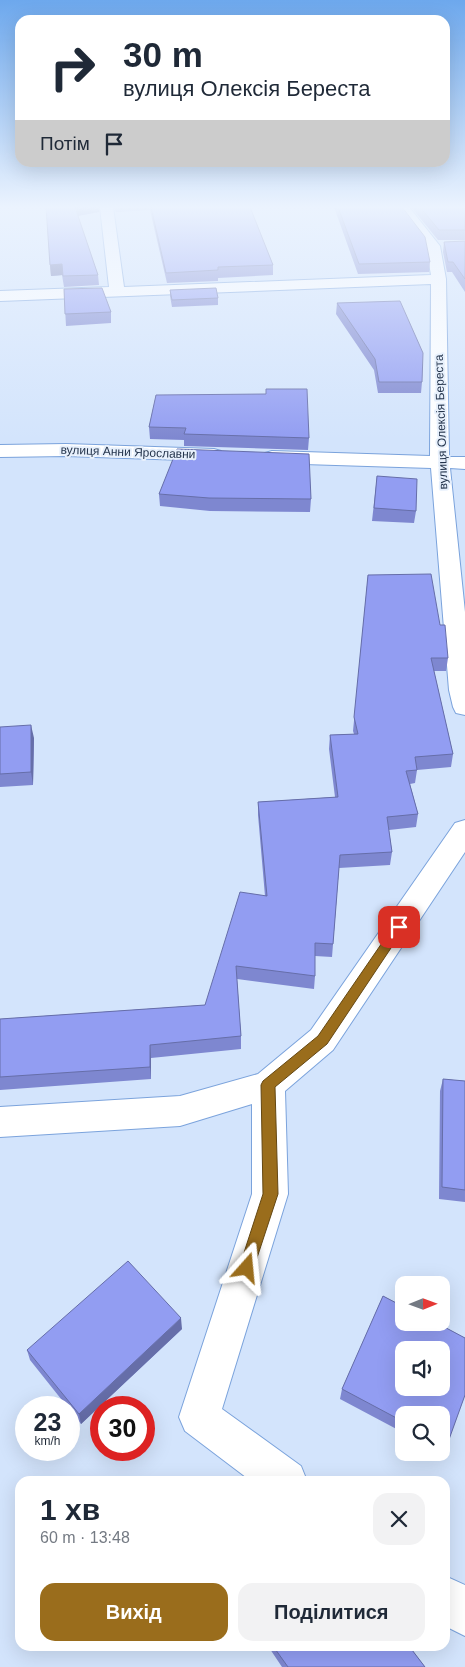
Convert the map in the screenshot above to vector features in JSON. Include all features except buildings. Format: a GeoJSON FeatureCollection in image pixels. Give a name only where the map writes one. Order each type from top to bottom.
{"type":"FeatureCollection","features":[{"type":"Feature","properties":{"kind":"street"},"geometry":{"type":"LineString","coordinates":[[116,285],[117,290]]}},
{"type":"Feature","properties":{"kind":"street"},"geometry":{"type":"LineString","coordinates":[[0,296],[269,285]]}},
{"type":"Feature","properties":{"kind":"street","name":"вулиця Олексія Береста"},"geometry":{"type":"LineString","coordinates":[[439,285],[440,463],[461,690],[465,707]]}},
{"type":"Feature","properties":{"kind":"street","name":"вулиця Анни Ярославни"},"geometry":{"type":"LineString","coordinates":[[0,451],[66,450],[233,455]]}},
{"type":"Feature","properties":{"kind":"street"},"geometry":{"type":"LineString","coordinates":[[253,456],[465,463]]}},
{"type":"Feature","properties":{"kind":"street"},"geometry":{"type":"LineString","coordinates":[[0,1122],[180,1111],[268,1085],[322,1040],[465,830]]}},
{"type":"Feature","properties":{"kind":"street"},"geometry":{"type":"LineString","coordinates":[[268,1085],[270,1194],[199,1417],[279,1476]]}},
{"type":"Feature","properties":{"kind":"street"},"geometry":{"type":"LineString","coordinates":[[450,1602],[465,1612]]}},
{"type":"Feature","properties":{"kind":"route"},"geometry":{"type":"LineString","coordinates":[[247,1268],[270,1194],[268,1085],[322,1040],[399,927]]}}]}
